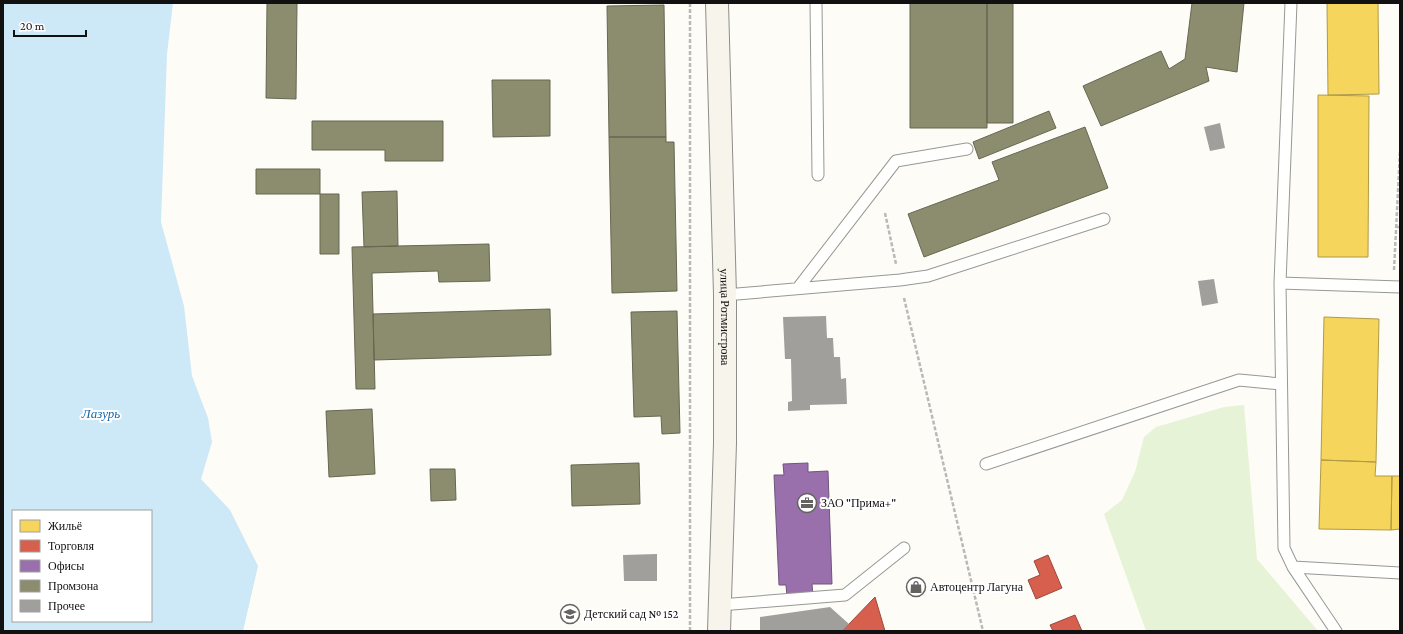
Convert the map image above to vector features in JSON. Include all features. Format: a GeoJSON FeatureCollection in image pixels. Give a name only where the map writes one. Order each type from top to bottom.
{"type":"FeatureCollection","features":[{"type":"Feature","properties":{"kind":"street","name":"улица Ротмистрова"},"geometry":{"type":"LineString","coordinates":[[717,3],[725,295],[725,443],[719,631]]}},
{"type":"Feature","properties":{"kind":"lane"},"geometry":{"type":"LineString","coordinates":[[816,3],[818,175]]}},
{"type":"Feature","properties":{"kind":"lane"},"geometry":{"type":"LineString","coordinates":[[1291,3],[1280,283],[1284,548],[1293,567],[1336,631]]}},
{"type":"Feature","properties":{"kind":"lane"},"geometry":{"type":"LineString","coordinates":[[798,288],[896,161],[967,149]]}},
{"type":"Feature","properties":{"kind":"lane"},"geometry":{"type":"LineString","coordinates":[[725,295],[900,280],[928,276],[1104,219]]}},
{"type":"Feature","properties":{"kind":"lane"},"geometry":{"type":"LineString","coordinates":[[1280,283],[1397,287]]}},
{"type":"Feature","properties":{"kind":"lane"},"geometry":{"type":"LineString","coordinates":[[986,464],[1238,380],[1281,384]]}},
{"type":"Feature","properties":{"kind":"lane"},"geometry":{"type":"LineString","coordinates":[[720,605],[845,595],[904,548]]}},
{"type":"Feature","properties":{"kind":"lane"},"geometry":{"type":"LineString","coordinates":[[1293,567],[1400,573]]}},
{"type":"Feature","properties":{"kind":"path"},"geometry":{"type":"LineString","coordinates":[[690,3],[690,631]]}},
{"type":"Feature","properties":{"kind":"path"},"geometry":{"type":"LineString","coordinates":[[1397,287],[1396,227],[1400,151]]}},
{"type":"Feature","properties":{"kind":"path"},"geometry":{"type":"LineString","coordinates":[[885,213],[983,631]]}},
{"type":"Feature","properties":{"kind":"green space"},"geometry":{"type":"Polygon","coordinates":[[[1244,405],[1257,559],[1318,631],[1146,631],[1104,514],[1122,500],[1135,472],[1144,437],[1156,427],[1224,407],[1244,405]]]}},
{"type":"Feature","properties":{"kind":"water","name":"Лазурь"},"geometry":{"type":"Polygon","coordinates":[[[3,3],[173,3],[167,54],[161,222],[184,306],[192,376],[208,418],[212,442],[201,479],[230,510],[258,566],[243,631],[3,631],[3,3]]]}},
{"type":"Feature","properties":{"kind":"building: Жильё"},"geometry":{"type":"Polygon","coordinates":[[[1327,3],[1378,3],[1379,94],[1328,95],[1327,3]]]}},
{"type":"Feature","properties":{"kind":"building: Жильё"},"geometry":{"type":"Polygon","coordinates":[[[1318,95],[1369,96],[1368,257],[1318,257],[1318,95]]]}},
{"type":"Feature","properties":{"kind":"building: Жильё"},"geometry":{"type":"Polygon","coordinates":[[[1324,317],[1379,319],[1376,462],[1321,460],[1324,317]]]}},
{"type":"Feature","properties":{"kind":"building: Жильё"},"geometry":{"type":"Polygon","coordinates":[[[1321,460],[1376,462],[1375,476],[1392,476],[1391,530],[1319,529],[1321,460]]]}},
{"type":"Feature","properties":{"kind":"building: Жильё"},"geometry":{"type":"Polygon","coordinates":[[[1392,476],[1400,476],[1400,529],[1391,530],[1392,476]]]}},
{"type":"Feature","properties":{"kind":"building: Торговля"},"geometry":{"type":"Polygon","coordinates":[[[1048,555],[1062,588],[1036,599],[1028,580],[1040,575],[1034,561],[1048,555]]]}},
{"type":"Feature","properties":{"kind":"building: Торговля"},"geometry":{"type":"Polygon","coordinates":[[[875,597],[885,631],[842,631],[849,624],[875,597]]]}},
{"type":"Feature","properties":{"kind":"building: Торговля"},"geometry":{"type":"Polygon","coordinates":[[[1075,615],[1082,631],[1053,631],[1050,625],[1075,615]]]}},
{"type":"Feature","properties":{"kind":"building: Офисы"},"geometry":{"type":"Polygon","coordinates":[[[808,463],[808,472],[828,471],[832,584],[812,584],[813,596],[787,597],[786,585],[779,585],[774,475],[784,475],[783,464],[808,463]]]}},
{"type":"Feature","properties":{"kind":"building: Промзона"},"geometry":{"type":"Polygon","coordinates":[[[267,3],[297,3],[296,99],[266,98],[267,3]]]}},
{"type":"Feature","properties":{"kind":"building: Промзона"},"geometry":{"type":"Polygon","coordinates":[[[910,3],[987,3],[987,128],[910,128],[910,3]]]}},
{"type":"Feature","properties":{"kind":"building: Промзона"},"geometry":{"type":"Polygon","coordinates":[[[987,3],[1013,3],[1013,123],[987,123],[987,3]]]}},
{"type":"Feature","properties":{"kind":"building: Промзона"},"geometry":{"type":"Polygon","coordinates":[[[1192,3],[1244,3],[1237,72],[1206,67],[1209,81],[1101,126],[1083,86],[1161,51],[1169,69],[1185,59],[1192,3]]]}},
{"type":"Feature","properties":{"kind":"building: Промзона"},"geometry":{"type":"Polygon","coordinates":[[[664,5],[666,137],[609,137],[607,6],[664,5]]]}},
{"type":"Feature","properties":{"kind":"building: Промзона"},"geometry":{"type":"Polygon","coordinates":[[[492,80],[550,80],[550,136],[493,137],[492,80]]]}},
{"type":"Feature","properties":{"kind":"building: Промзона"},"geometry":{"type":"Polygon","coordinates":[[[1049,111],[1056,128],[979,159],[973,142],[1049,111]]]}},
{"type":"Feature","properties":{"kind":"building: Промзона"},"geometry":{"type":"Polygon","coordinates":[[[312,121],[443,121],[443,161],[385,161],[385,150],[312,150],[312,121]]]}},
{"type":"Feature","properties":{"kind":"building: Промзона"},"geometry":{"type":"Polygon","coordinates":[[[1085,127],[1108,188],[924,257],[908,214],[999,180],[992,162],[1085,127]]]}},
{"type":"Feature","properties":{"kind":"building: Промзона"},"geometry":{"type":"Polygon","coordinates":[[[609,137],[666,137],[666,142],[674,142],[677,291],[612,293],[609,137]]]}},
{"type":"Feature","properties":{"kind":"building: Промзона"},"geometry":{"type":"Polygon","coordinates":[[[256,169],[320,169],[320,194],[256,194],[256,169]]]}},
{"type":"Feature","properties":{"kind":"building: Промзона"},"geometry":{"type":"Polygon","coordinates":[[[397,191],[398,246],[364,247],[362,192],[397,191]]]}},
{"type":"Feature","properties":{"kind":"building: Промзона"},"geometry":{"type":"Polygon","coordinates":[[[320,194],[339,194],[339,254],[320,254],[320,194]]]}},
{"type":"Feature","properties":{"kind":"building: Промзона"},"geometry":{"type":"Polygon","coordinates":[[[489,244],[490,281],[439,282],[438,271],[372,273],[375,389],[356,389],[352,247],[489,244]]]}},
{"type":"Feature","properties":{"kind":"building: Промзона"},"geometry":{"type":"Polygon","coordinates":[[[550,309],[551,355],[374,360],[373,314],[550,309]]]}},
{"type":"Feature","properties":{"kind":"building: Промзона"},"geometry":{"type":"Polygon","coordinates":[[[677,311],[680,433],[662,434],[661,416],[634,417],[631,312],[677,311]]]}},
{"type":"Feature","properties":{"kind":"building: Промзона"},"geometry":{"type":"Polygon","coordinates":[[[372,409],[375,474],[329,477],[326,411],[372,409]]]}},
{"type":"Feature","properties":{"kind":"building: Промзона"},"geometry":{"type":"Polygon","coordinates":[[[639,463],[640,504],[572,506],[571,465],[639,463]]]}},
{"type":"Feature","properties":{"kind":"building: Промзона"},"geometry":{"type":"Polygon","coordinates":[[[430,469],[455,469],[456,500],[431,501],[430,469]]]}},
{"type":"Feature","properties":{"kind":"building: Прочее"},"geometry":{"type":"Polygon","coordinates":[[[1220,123],[1225,148],[1210,151],[1204,127],[1220,123]]]}},
{"type":"Feature","properties":{"kind":"building: Прочее"},"geometry":{"type":"Polygon","coordinates":[[[1214,279],[1218,303],[1202,306],[1198,281],[1214,279]]]}},
{"type":"Feature","properties":{"kind":"building: Прочее"},"geometry":{"type":"Polygon","coordinates":[[[826,316],[827,338],[833,338],[834,357],[840,357],[841,379],[846,378],[847,404],[810,405],[810,410],[788,411],[788,402],[792,401],[791,359],[785,359],[783,317],[826,316]]]}},
{"type":"Feature","properties":{"kind":"building: Прочее"},"geometry":{"type":"Polygon","coordinates":[[[657,554],[657,581],[624,581],[623,555],[657,554]]]}},
{"type":"Feature","properties":{"kind":"building: Прочее"},"geometry":{"type":"Polygon","coordinates":[[[830,607],[849,624],[842,631],[760,631],[760,617],[830,607]]]}},
{"type":"Feature","properties":{"kind":"place","name":"ЗАО \"Прима+\""},"geometry":{"type":"Point","coordinates":[807,503]}},
{"type":"Feature","properties":{"kind":"place","name":"Автоцентр Лагуна"},"geometry":{"type":"Point","coordinates":[916,587]}},
{"type":"Feature","properties":{"kind":"place","name":"Детский сад № 152"},"geometry":{"type":"Point","coordinates":[570,614]}}]}
